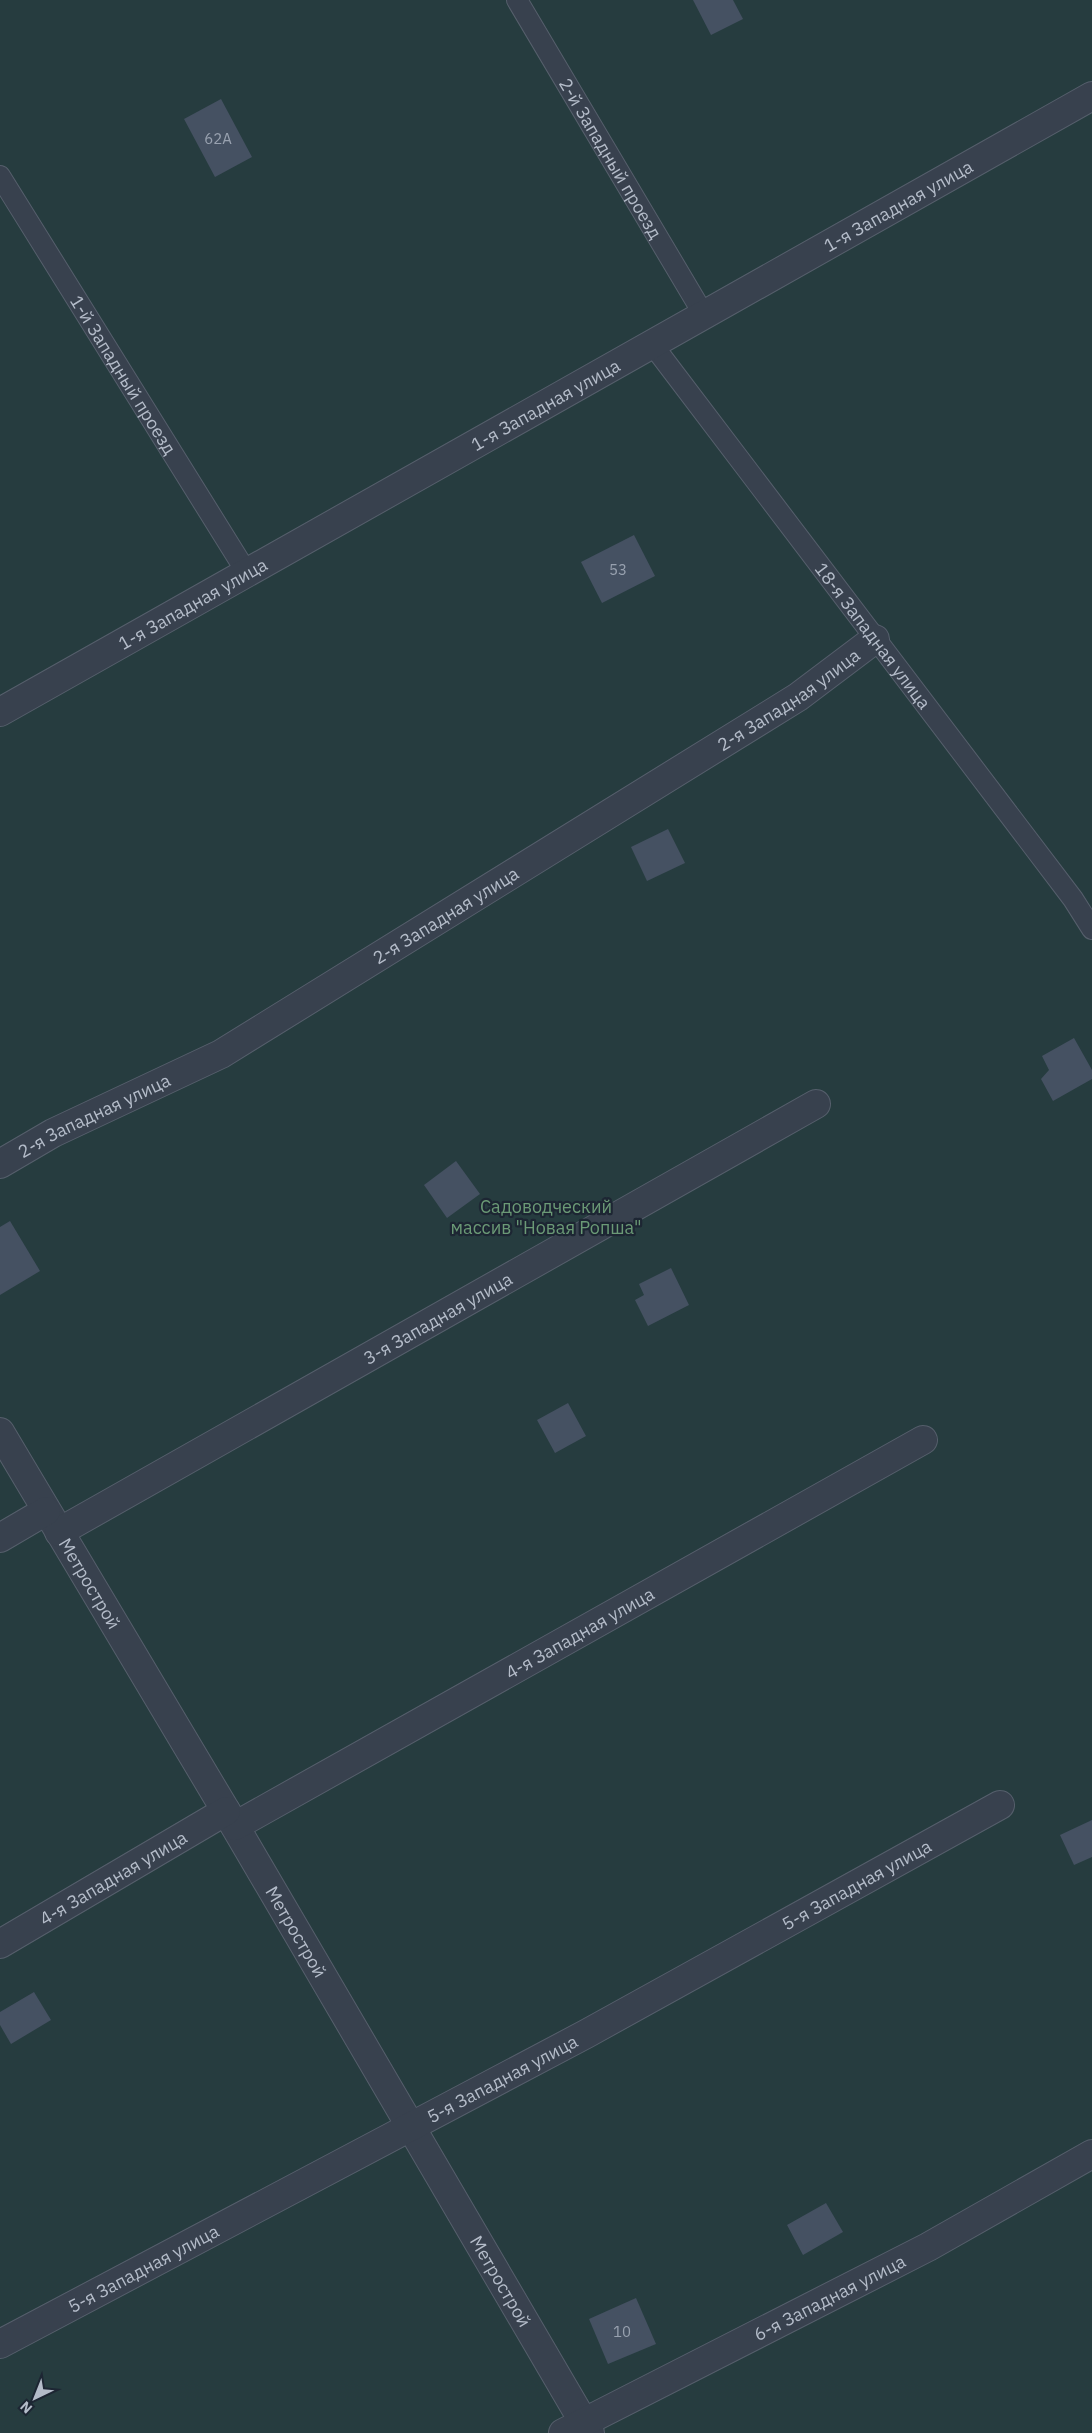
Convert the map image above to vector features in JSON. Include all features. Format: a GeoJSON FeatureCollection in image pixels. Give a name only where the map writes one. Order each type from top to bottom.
{"type":"FeatureCollection","features":[{"type":"Feature","properties":{"kind":"street","name":"1-я Западная улица"},"geometry":{"type":"LineString","coordinates":[[0,712],[1092,96]]}},
{"type":"Feature","properties":{"kind":"street","name":"2-я Западная улица"},"geometry":{"type":"LineString","coordinates":[[0,1164],[53,1134],[220,1054],[798,697],[876,639]]}},
{"type":"Feature","properties":{"kind":"street","name":"3-я Западная улица"},"geometry":{"type":"LineString","coordinates":[[0,1538],[52,1521],[816,1104]]}},
{"type":"Feature","properties":{"kind":"street","name":"Метрострой"},"geometry":{"type":"LineString","coordinates":[[0,1432],[231,1819],[411,2127],[579,2429]]}},
{"type":"Feature","properties":{"kind":"street","name":"4-я Западная улица"},"geometry":{"type":"LineString","coordinates":[[0,1944],[924,1440]]}},
{"type":"Feature","properties":{"kind":"street","name":"5-я Западная улица"},"geometry":{"type":"LineString","coordinates":[[0,2344],[586,2034],[1000,1805]]}},
{"type":"Feature","properties":{"kind":"street","name":"6-я Западная улица"},"geometry":{"type":"LineString","coordinates":[[579,2429],[928,2247],[1092,2154]]}},
{"type":"Feature","properties":{"kind":"lane","name":"2-й Западный проезд"},"geometry":{"type":"LineString","coordinates":[[517,0],[704,315]]}},
{"type":"Feature","properties":{"kind":"lane","name":"1-й Западный проезд"},"geometry":{"type":"LineString","coordinates":[[0,176],[247,573]]}},
{"type":"Feature","properties":{"kind":"lane","name":"18-я Западная улица"},"geometry":{"type":"LineString","coordinates":[[652,344],[1073,899],[1092,929]]}},
{"type":"Feature","properties":{"kind":"green space","name":"Садоводческий массив \"Новая Ропша\""},"geometry":{"type":"Polygon","coordinates":[[[0,0],[1092,0],[1092,2433],[0,2433],[0,0]]]}},
{"type":"Feature","properties":{"kind":"building"},"geometry":{"type":"Polygon","coordinates":[[[693,0],[733,0],[743,19],[711,35],[693,0]]]}},
{"type":"Feature","properties":{"kind":"building"},"geometry":{"type":"Polygon","coordinates":[[[221,99],[252,157],[215,177],[184,119],[221,99]]]}},
{"type":"Feature","properties":{"kind":"building"},"geometry":{"type":"Polygon","coordinates":[[[634,535],[655,576],[602,603],[581,562],[634,535]]]}},
{"type":"Feature","properties":{"kind":"building"},"geometry":{"type":"Polygon","coordinates":[[[668,829],[685,863],[647,881],[631,847],[668,829]]]}},
{"type":"Feature","properties":{"kind":"building"},"geometry":{"type":"Polygon","coordinates":[[[1074,1038],[1092,1070],[1092,1079],[1053,1101],[1041,1079],[1049,1070],[1042,1056],[1074,1038]]]}},
{"type":"Feature","properties":{"kind":"building"},"geometry":{"type":"Polygon","coordinates":[[[456,1161],[480,1194],[447,1218],[424,1185],[456,1161]]]}},
{"type":"Feature","properties":{"kind":"building"},"geometry":{"type":"Polygon","coordinates":[[[10,1221],[40,1271],[0,1295],[0,1227],[10,1221]]]}},
{"type":"Feature","properties":{"kind":"building"},"geometry":{"type":"Polygon","coordinates":[[[671,1268],[689,1305],[648,1326],[635,1300],[644,1295],[639,1284],[671,1268]]]}},
{"type":"Feature","properties":{"kind":"building"},"geometry":{"type":"Polygon","coordinates":[[[568,1403],[586,1436],[555,1453],[537,1420],[568,1403]]]}},
{"type":"Feature","properties":{"kind":"building"},"geometry":{"type":"Polygon","coordinates":[[[1092,1820],[1092,1857],[1074,1865],[1060,1835],[1092,1820]]]}},
{"type":"Feature","properties":{"kind":"building"},"geometry":{"type":"Polygon","coordinates":[[[34,1992],[51,2020],[11,2044],[0,2025],[0,2012],[34,1992]]]}},
{"type":"Feature","properties":{"kind":"building"},"geometry":{"type":"Polygon","coordinates":[[[826,2203],[843,2232],[803,2255],[787,2225],[826,2203]]]}},
{"type":"Feature","properties":{"kind":"building"},"geometry":{"type":"Polygon","coordinates":[[[636,2298],[656,2344],[608,2364],[589,2319],[636,2298]]]}}]}
